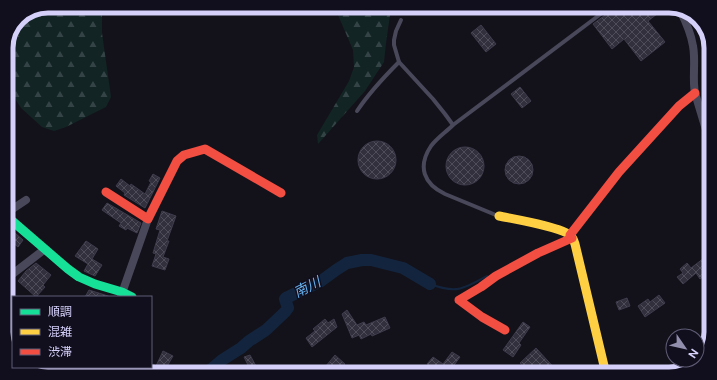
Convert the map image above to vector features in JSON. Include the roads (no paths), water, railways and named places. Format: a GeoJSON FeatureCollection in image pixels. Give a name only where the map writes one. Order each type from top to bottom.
{"type":"FeatureCollection","features":[{"type":"Feature","properties":{"kind":"street"},"geometry":{"type":"LineString","coordinates":[[683,17],[690,30],[693,47],[695,93],[704,123]]}},
{"type":"Feature","properties":{"kind":"street"},"geometry":{"type":"LineString","coordinates":[[505,330],[482,317],[459,300],[496,276],[571,236],[619,172],[679,106],[695,93]]}},
{"type":"Feature","properties":{"kind":"street"},"geometry":{"type":"LineString","coordinates":[[13,222],[79,277],[121,295],[148,219],[177,161],[184,155],[205,149],[281,193]]}},
{"type":"Feature","properties":{"kind":"street"},"geometry":{"type":"LineString","coordinates":[[106,192],[148,219]]}},
{"type":"Feature","properties":{"kind":"street"},"geometry":{"type":"LineString","coordinates":[[13,208],[26,200]]}},
{"type":"Feature","properties":{"kind":"street"},"geometry":{"type":"LineString","coordinates":[[499,216],[557,229],[571,236],[575,244],[604,367]]}},
{"type":"Feature","properties":{"kind":"street"},"geometry":{"type":"LineString","coordinates":[[13,274],[45,249]]}},
{"type":"Feature","properties":{"kind":"lane"},"geometry":{"type":"LineString","coordinates":[[499,216],[491,214],[439,191],[429,182],[423,169],[424,161],[429,150],[454,125],[602,13]]}},
{"type":"Feature","properties":{"kind":"lane"},"geometry":{"type":"LineString","coordinates":[[401,20],[394,40],[399,62],[454,125]]}},
{"type":"Feature","properties":{"kind":"lane"},"geometry":{"type":"LineString","coordinates":[[357,111],[366,97],[399,62]]}},
{"type":"Feature","properties":{"kind":"waterway","name":"南川"},"geometry":{"type":"LineString","coordinates":[[214,367],[266,330],[285,312],[288,308],[286,298],[321,281],[347,263],[371,260],[403,268],[430,284]]}},
{"type":"Feature","properties":{"kind":"waterway"},"geometry":{"type":"LineString","coordinates":[[430,284],[447,289],[460,289],[487,276]]}}]}
